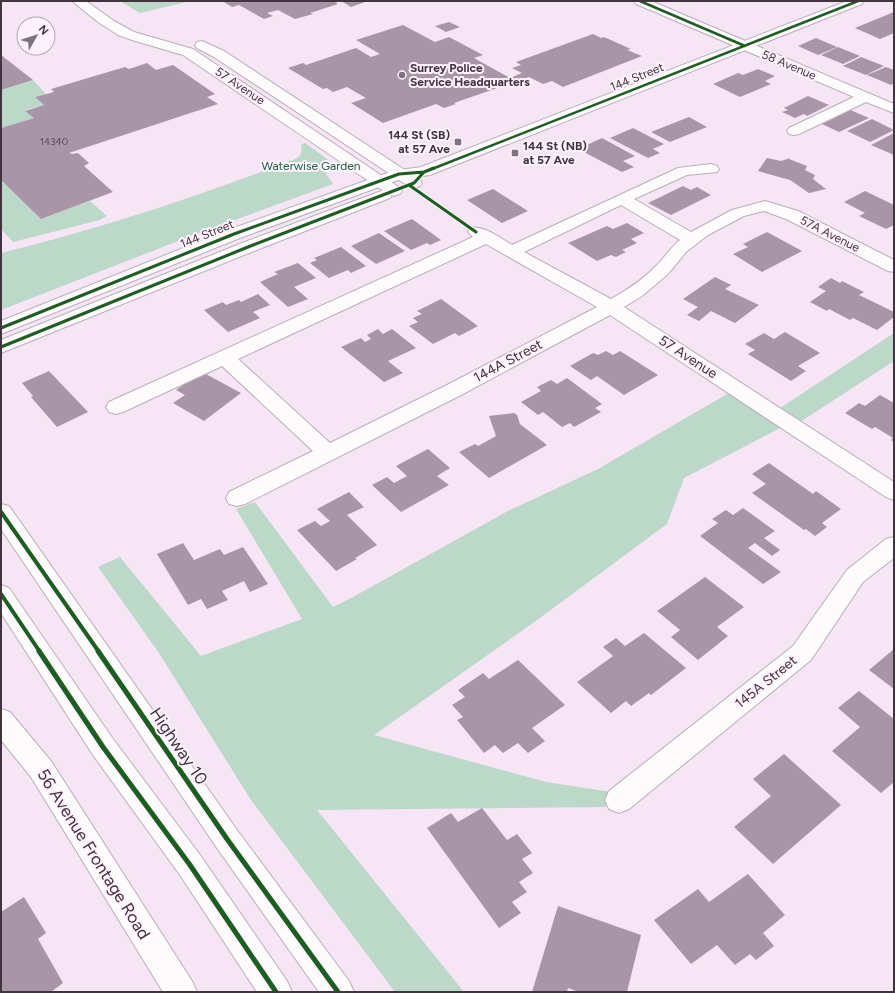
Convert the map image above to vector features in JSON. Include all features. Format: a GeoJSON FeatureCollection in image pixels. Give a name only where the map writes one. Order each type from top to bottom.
{"type":"FeatureCollection","features":[{"type":"Feature","properties":{"kind":"main road","name":"57 Avenue"},"geometry":{"type":"LineString","coordinates":[[78,1],[127,34],[188,52],[394,191]]}},
{"type":"Feature","properties":{"kind":"main road","name":"58 Avenue"},"geometry":{"type":"LineString","coordinates":[[640,1],[894,109]]}},
{"type":"Feature","properties":{"kind":"main road","name":"144 Street"},"geometry":{"type":"LineString","coordinates":[[1,347],[248,247],[394,191],[419,178],[858,1]]}},
{"type":"Feature","properties":{"kind":"main road","name":"57 Avenue"},"geometry":{"type":"LineString","coordinates":[[140,25],[157,33],[185,39],[206,46],[305,110],[399,174],[419,178]]}},
{"type":"Feature","properties":{"kind":"main road"},"geometry":{"type":"LineString","coordinates":[[794,131],[865,97]]}},
{"type":"Feature","properties":{"kind":"main road"},"geometry":{"type":"LineString","coordinates":[[510,252],[684,171],[710,169]]}},
{"type":"Feature","properties":{"kind":"main road","name":"144 Street"},"geometry":{"type":"LineString","coordinates":[[1,328],[234,234],[399,174]]}},
{"type":"Feature","properties":{"kind":"main road"},"geometry":{"type":"LineString","coordinates":[[622,199],[691,239]]}},
{"type":"Feature","properties":{"kind":"main road","name":"144A Street"},"geometry":{"type":"LineString","coordinates":[[237,498],[454,390],[611,307],[636,292],[662,270],[680,248],[702,231],[738,213],[765,206]]}},
{"type":"Feature","properties":{"kind":"main road","name":"57A Avenue"},"geometry":{"type":"LineString","coordinates":[[765,206],[792,215],[894,267]]}},
{"type":"Feature","properties":{"kind":"main road","name":"57 Avenue"},"geometry":{"type":"LineString","coordinates":[[225,358],[481,235],[611,307],[894,492]]}},
{"type":"Feature","properties":{"kind":"main road"},"geometry":{"type":"LineString","coordinates":[[116,407],[225,358],[328,453]]}},
{"type":"Feature","properties":{"kind":"main road","name":"Highway 10"},"geometry":{"type":"LineString","coordinates":[[1,512],[227,839],[338,992]]}},
{"type":"Feature","properties":{"kind":"main road","name":"145A Street"},"geometry":{"type":"LineString","coordinates":[[619,800],[802,653],[855,576],[894,545]]}},
{"type":"Feature","properties":{"kind":"main road"},"geometry":{"type":"LineString","coordinates":[[1,594],[103,747],[190,865],[276,992]]}},
{"type":"Feature","properties":{"kind":"main road","name":"56 Avenue Frontage Road"},"geometry":{"type":"LineString","coordinates":[[1,720],[41,769],[181,992]]}},
{"type":"Feature","properties":{"kind":"green space"},"geometry":{"type":"Polygon","coordinates":[[[120,1],[191,1],[140,13],[120,1]]]}},
{"type":"Feature","properties":{"kind":"green space"},"geometry":{"type":"Polygon","coordinates":[[[33,80],[46,94],[35,97],[44,105],[25,110],[34,118],[1,128],[1,90],[33,80]]]}},
{"type":"Feature","properties":{"kind":"green space","name":"Waterwise Garden"},"geometry":{"type":"Polygon","coordinates":[[[305,143],[338,167],[327,171],[326,174],[333,184],[191,236],[1,310],[1,253],[103,225],[236,181],[269,169],[273,166],[296,159],[300,156],[301,145],[305,143]]]}},
{"type":"Feature","properties":{"kind":"green space"},"geometry":{"type":"Polygon","coordinates":[[[1,180],[41,219],[90,201],[107,216],[100,220],[13,242],[1,229],[1,180]]]}},
{"type":"Feature","properties":{"kind":"green space"},"geometry":{"type":"Polygon","coordinates":[[[894,333],[894,361],[797,424],[777,410],[894,333]]]}},
{"type":"Feature","properties":{"kind":"green space"},"geometry":{"type":"Polygon","coordinates":[[[734,390],[786,425],[684,478],[667,524],[533,623],[374,735],[546,782],[612,792],[605,807],[317,810],[464,992],[395,992],[251,800],[159,653],[98,567],[120,557],[201,656],[302,619],[236,509],[255,502],[333,607],[508,511],[598,469],[734,390]]]}},
{"type":"Feature","properties":{"kind":"building"},"geometry":{"type":"Polygon","coordinates":[[[338,1],[335,2],[338,4],[310,13],[313,14],[295,19],[278,10],[267,13],[273,16],[264,19],[239,5],[232,7],[224,2],[338,1]]]}},
{"type":"Feature","properties":{"kind":"building"},"geometry":{"type":"Polygon","coordinates":[[[341,1],[368,1],[351,7],[341,1]]]}},
{"type":"Feature","properties":{"kind":"building"},"geometry":{"type":"Polygon","coordinates":[[[894,12],[894,33],[880,39],[855,28],[894,12]]]}},
{"type":"Feature","properties":{"kind":"building"},"geometry":{"type":"Polygon","coordinates":[[[449,22],[460,27],[446,32],[435,26],[449,22]]]}},
{"type":"Feature","properties":{"kind":"building","name":"Surrey Police Service Headquarters"},"geometry":{"type":"Polygon","coordinates":[[[403,25],[435,42],[449,37],[483,55],[474,58],[510,78],[522,73],[512,68],[521,65],[516,62],[593,34],[601,38],[604,37],[631,49],[627,50],[642,56],[563,87],[552,81],[543,84],[529,77],[454,103],[456,104],[444,108],[436,104],[383,123],[351,103],[366,98],[347,87],[333,92],[327,88],[323,89],[288,68],[303,63],[306,65],[356,48],[371,57],[380,54],[356,40],[403,25]]]}},
{"type":"Feature","properties":{"kind":"building"},"geometry":{"type":"Polygon","coordinates":[[[816,38],[837,47],[818,55],[798,46],[816,38]]]}},
{"type":"Feature","properties":{"kind":"building"},"geometry":{"type":"Polygon","coordinates":[[[838,47],[860,56],[843,64],[821,55],[838,47]]]}},
{"type":"Feature","properties":{"kind":"building"},"geometry":{"type":"Polygon","coordinates":[[[1,55],[33,80],[1,90],[1,55]]]}},
{"type":"Feature","properties":{"kind":"building"},"geometry":{"type":"Polygon","coordinates":[[[861,57],[884,66],[866,75],[843,66],[861,57]]]}},
{"type":"Feature","properties":{"kind":"building"},"geometry":{"type":"Polygon","coordinates":[[[147,63],[156,70],[173,65],[215,94],[207,97],[218,104],[69,153],[78,153],[89,163],[84,166],[113,192],[41,219],[1,180],[1,128],[34,118],[25,111],[44,105],[35,97],[54,92],[51,89],[125,67],[129,69],[147,63]]]}},
{"type":"Feature","properties":{"kind":"building"},"geometry":{"type":"Polygon","coordinates":[[[886,67],[894,70],[894,83],[891,85],[867,75],[886,67]]]}},
{"type":"Feature","properties":{"kind":"building"},"geometry":{"type":"Polygon","coordinates":[[[758,69],[775,76],[765,81],[771,84],[740,97],[713,84],[738,73],[743,75],[758,69]]]}},
{"type":"Feature","properties":{"kind":"building"},"geometry":{"type":"Polygon","coordinates":[[[808,96],[829,105],[807,116],[804,114],[795,118],[782,112],[788,110],[784,108],[808,96]]]}},
{"type":"Feature","properties":{"kind":"building"},"geometry":{"type":"Polygon","coordinates":[[[848,109],[869,118],[839,132],[822,124],[837,117],[834,115],[848,109]]]}},
{"type":"Feature","properties":{"kind":"building"},"geometry":{"type":"Polygon","coordinates":[[[689,117],[707,127],[670,142],[651,132],[689,117]]]}},
{"type":"Feature","properties":{"kind":"building"},"geometry":{"type":"Polygon","coordinates":[[[872,119],[894,130],[870,142],[847,131],[872,119]]]}},
{"type":"Feature","properties":{"kind":"building"},"geometry":{"type":"Polygon","coordinates":[[[633,128],[664,144],[653,149],[660,153],[648,158],[610,138],[633,128]]]}},
{"type":"Feature","properties":{"kind":"building"},"geometry":{"type":"Polygon","coordinates":[[[894,133],[894,155],[871,145],[894,133]]]}},
{"type":"Feature","properties":{"kind":"building"},"geometry":{"type":"Polygon","coordinates":[[[602,138],[635,156],[623,161],[634,167],[622,172],[578,149],[602,138]]]}},
{"type":"Feature","properties":{"kind":"building"},"geometry":{"type":"Polygon","coordinates":[[[767,158],[781,161],[790,158],[789,159],[807,166],[805,170],[815,175],[813,179],[826,189],[809,193],[790,180],[758,171],[767,158]]]}},
{"type":"Feature","properties":{"kind":"building"},"geometry":{"type":"Polygon","coordinates":[[[683,186],[691,190],[697,187],[711,195],[671,215],[648,203],[683,186]]]}},
{"type":"Feature","properties":{"kind":"building"},"geometry":{"type":"Polygon","coordinates":[[[493,189],[528,211],[502,223],[467,200],[493,189]]]}},
{"type":"Feature","properties":{"kind":"building"},"geometry":{"type":"Polygon","coordinates":[[[865,191],[894,205],[894,225],[886,229],[859,216],[865,213],[844,202],[865,191]]]}},
{"type":"Feature","properties":{"kind":"building"},"geometry":{"type":"Polygon","coordinates":[[[412,219],[441,240],[430,245],[427,243],[411,250],[384,231],[412,219]]]}},
{"type":"Feature","properties":{"kind":"building"},"geometry":{"type":"Polygon","coordinates":[[[627,223],[644,233],[631,239],[637,243],[622,250],[626,252],[616,257],[611,255],[597,261],[568,243],[607,226],[613,229],[627,223]]]}},
{"type":"Feature","properties":{"kind":"building"},"geometry":{"type":"Polygon","coordinates":[[[767,232],[802,251],[762,272],[733,254],[748,247],[743,244],[767,232]]]}},
{"type":"Feature","properties":{"kind":"building"},"geometry":{"type":"Polygon","coordinates":[[[379,233],[405,251],[376,264],[351,246],[379,233]]]}},
{"type":"Feature","properties":{"kind":"building"},"geometry":{"type":"Polygon","coordinates":[[[341,247],[366,266],[351,273],[348,270],[329,278],[310,263],[317,260],[314,258],[341,247]]]}},
{"type":"Feature","properties":{"kind":"building"},"geometry":{"type":"Polygon","coordinates":[[[298,263],[316,278],[294,287],[308,299],[288,307],[260,282],[278,274],[274,272],[298,263]]]}},
{"type":"Feature","properties":{"kind":"building"},"geometry":{"type":"Polygon","coordinates":[[[715,277],[731,285],[725,289],[759,305],[735,323],[711,311],[699,321],[687,315],[698,307],[683,299],[715,277]]]}},
{"type":"Feature","properties":{"kind":"building"},"geometry":{"type":"Polygon","coordinates":[[[831,278],[840,283],[842,281],[864,292],[859,295],[894,312],[894,317],[877,330],[853,318],[850,320],[829,309],[827,311],[810,302],[826,291],[818,287],[831,278]]]}},
{"type":"Feature","properties":{"kind":"building"},"geometry":{"type":"Polygon","coordinates":[[[258,294],[270,305],[253,312],[260,318],[228,332],[204,310],[223,302],[226,305],[239,300],[241,302],[258,294]]]}},
{"type":"Feature","properties":{"kind":"building"},"geometry":{"type":"Polygon","coordinates":[[[441,299],[478,326],[459,336],[455,333],[433,344],[409,326],[418,322],[413,318],[422,314],[417,311],[441,299]]]}},
{"type":"Feature","properties":{"kind":"building"},"geometry":{"type":"Polygon","coordinates":[[[378,329],[383,334],[392,329],[416,348],[388,361],[403,373],[384,382],[341,347],[361,338],[365,342],[371,339],[367,335],[378,329]]]}},
{"type":"Feature","properties":{"kind":"building"},"geometry":{"type":"Polygon","coordinates":[[[785,332],[820,353],[798,366],[806,371],[791,381],[748,354],[755,350],[745,344],[764,333],[774,339],[785,332]]]}},
{"type":"Feature","properties":{"kind":"building"},"geometry":{"type":"Polygon","coordinates":[[[606,351],[613,355],[620,351],[658,375],[624,395],[597,376],[591,380],[570,366],[593,353],[598,355],[606,351]]]}},
{"type":"Feature","properties":{"kind":"building"},"geometry":{"type":"Polygon","coordinates":[[[49,371],[88,412],[57,427],[31,397],[33,396],[22,383],[49,371]]]}},
{"type":"Feature","properties":{"kind":"building"},"geometry":{"type":"Polygon","coordinates":[[[202,372],[241,393],[204,421],[173,403],[185,395],[176,390],[202,372]]]}},
{"type":"Feature","properties":{"kind":"building"},"geometry":{"type":"Polygon","coordinates":[[[567,378],[602,404],[595,408],[601,412],[574,427],[570,423],[562,427],[543,412],[538,415],[521,402],[541,391],[537,387],[551,380],[557,384],[567,378]]]}},
{"type":"Feature","properties":{"kind":"building"},"geometry":{"type":"Polygon","coordinates":[[[880,395],[894,403],[894,442],[891,440],[893,438],[875,427],[872,429],[845,413],[859,403],[865,406],[880,395]]]}},
{"type":"Feature","properties":{"kind":"building"},"geometry":{"type":"Polygon","coordinates":[[[514,413],[517,415],[520,424],[547,445],[489,478],[459,452],[475,444],[478,446],[496,436],[489,416],[514,413]]]}},
{"type":"Feature","properties":{"kind":"building"},"geometry":{"type":"Polygon","coordinates":[[[428,449],[450,468],[437,476],[449,485],[401,512],[372,485],[387,477],[394,483],[407,476],[396,466],[428,449]]]}},
{"type":"Feature","properties":{"kind":"building"},"geometry":{"type":"Polygon","coordinates":[[[769,463],[813,494],[816,491],[841,509],[822,523],[827,527],[815,536],[806,529],[804,530],[752,493],[766,484],[752,474],[769,463]]]}},
{"type":"Feature","properties":{"kind":"building"},"geometry":{"type":"Polygon","coordinates":[[[349,492],[364,507],[347,515],[377,545],[336,571],[297,530],[315,521],[321,526],[330,521],[317,509],[349,492]]]}},
{"type":"Feature","properties":{"kind":"building"},"geometry":{"type":"Polygon","coordinates":[[[743,508],[775,531],[764,538],[780,550],[772,556],[755,543],[748,548],[781,572],[763,584],[700,536],[718,523],[712,519],[726,510],[733,515],[743,508]]]}},
{"type":"Feature","properties":{"kind":"building"},"geometry":{"type":"Polygon","coordinates":[[[183,543],[194,560],[220,549],[224,555],[243,547],[268,584],[250,592],[244,581],[222,591],[228,600],[207,609],[201,599],[188,605],[157,554],[183,543]]]}},
{"type":"Feature","properties":{"kind":"building"},"geometry":{"type":"Polygon","coordinates":[[[705,577],[744,607],[717,627],[728,636],[698,660],[671,637],[680,630],[657,611],[705,577]]]}},
{"type":"Feature","properties":{"kind":"building"},"geometry":{"type":"Polygon","coordinates":[[[644,633],[686,668],[651,695],[649,693],[631,706],[626,701],[611,713],[577,682],[613,656],[603,647],[616,638],[625,646],[644,633]]]}},
{"type":"Feature","properties":{"kind":"building"},"geometry":{"type":"Polygon","coordinates":[[[894,649],[894,689],[869,670],[894,649]]]}},
{"type":"Feature","properties":{"kind":"building"},"geometry":{"type":"Polygon","coordinates":[[[518,660],[565,705],[532,728],[545,741],[528,753],[518,743],[503,753],[495,745],[484,753],[457,720],[463,717],[452,705],[465,697],[458,690],[483,673],[489,679],[518,660]]]}},
{"type":"Feature","properties":{"kind":"building"},"geometry":{"type":"Polygon","coordinates":[[[859,691],[894,719],[894,782],[881,793],[832,751],[860,727],[838,708],[859,691]]]}},
{"type":"Feature","properties":{"kind":"building"},"geometry":{"type":"Polygon","coordinates":[[[784,754],[841,805],[773,864],[734,827],[771,796],[753,779],[784,754]]]}},
{"type":"Feature","properties":{"kind":"building"},"geometry":{"type":"Polygon","coordinates":[[[482,808],[507,840],[517,834],[532,853],[522,859],[533,873],[519,882],[527,892],[512,902],[521,913],[499,928],[427,828],[451,813],[458,822],[482,808]]]}},
{"type":"Feature","properties":{"kind":"building"},"geometry":{"type":"Polygon","coordinates":[[[748,874],[785,915],[763,933],[774,946],[756,960],[750,954],[735,965],[717,945],[691,964],[654,920],[698,889],[709,902],[748,874]]]}},
{"type":"Feature","properties":{"kind":"building"},"geometry":{"type":"Polygon","coordinates":[[[24,897],[46,933],[38,939],[63,983],[51,992],[1,992],[1,912],[24,897]]]}},
{"type":"Feature","properties":{"kind":"building"},"geometry":{"type":"Polygon","coordinates":[[[558,906],[641,935],[627,992],[579,992],[568,988],[567,992],[532,992],[558,906]]]}},
{"type":"Feature","properties":{"kind":"cycle path"},"geometry":{"type":"LineString","coordinates":[[640,1],[745,46]]}},
{"type":"Feature","properties":{"kind":"cycle path"},"geometry":{"type":"LineString","coordinates":[[1,328],[234,234],[399,174],[424,172],[858,1]]}},
{"type":"Feature","properties":{"kind":"cycle path"},"geometry":{"type":"LineString","coordinates":[[1,347],[248,247],[414,183],[424,172]]}},
{"type":"Feature","properties":{"kind":"cycle path"},"geometry":{"type":"LineString","coordinates":[[409,185],[476,232]]}},
{"type":"Feature","properties":{"kind":"cycle path"},"geometry":{"type":"LineString","coordinates":[[1,512],[227,839],[338,992]]}},
{"type":"Feature","properties":{"kind":"cycle path"},"geometry":{"type":"LineString","coordinates":[[1,594],[103,747],[190,865],[276,992]]}},
{"type":"Feature","properties":{"kind":"place","name":"Surrey Police Service Headquarters"},"geometry":{"type":"Point","coordinates":[402,75]}},
{"type":"Feature","properties":{"kind":"place","name":"144 St (SB) at 57 Ave"},"geometry":{"type":"Point","coordinates":[458,142]}},
{"type":"Feature","properties":{"kind":"place","name":"144 St (NB) at 57 Ave"},"geometry":{"type":"Point","coordinates":[515,153]}}]}
